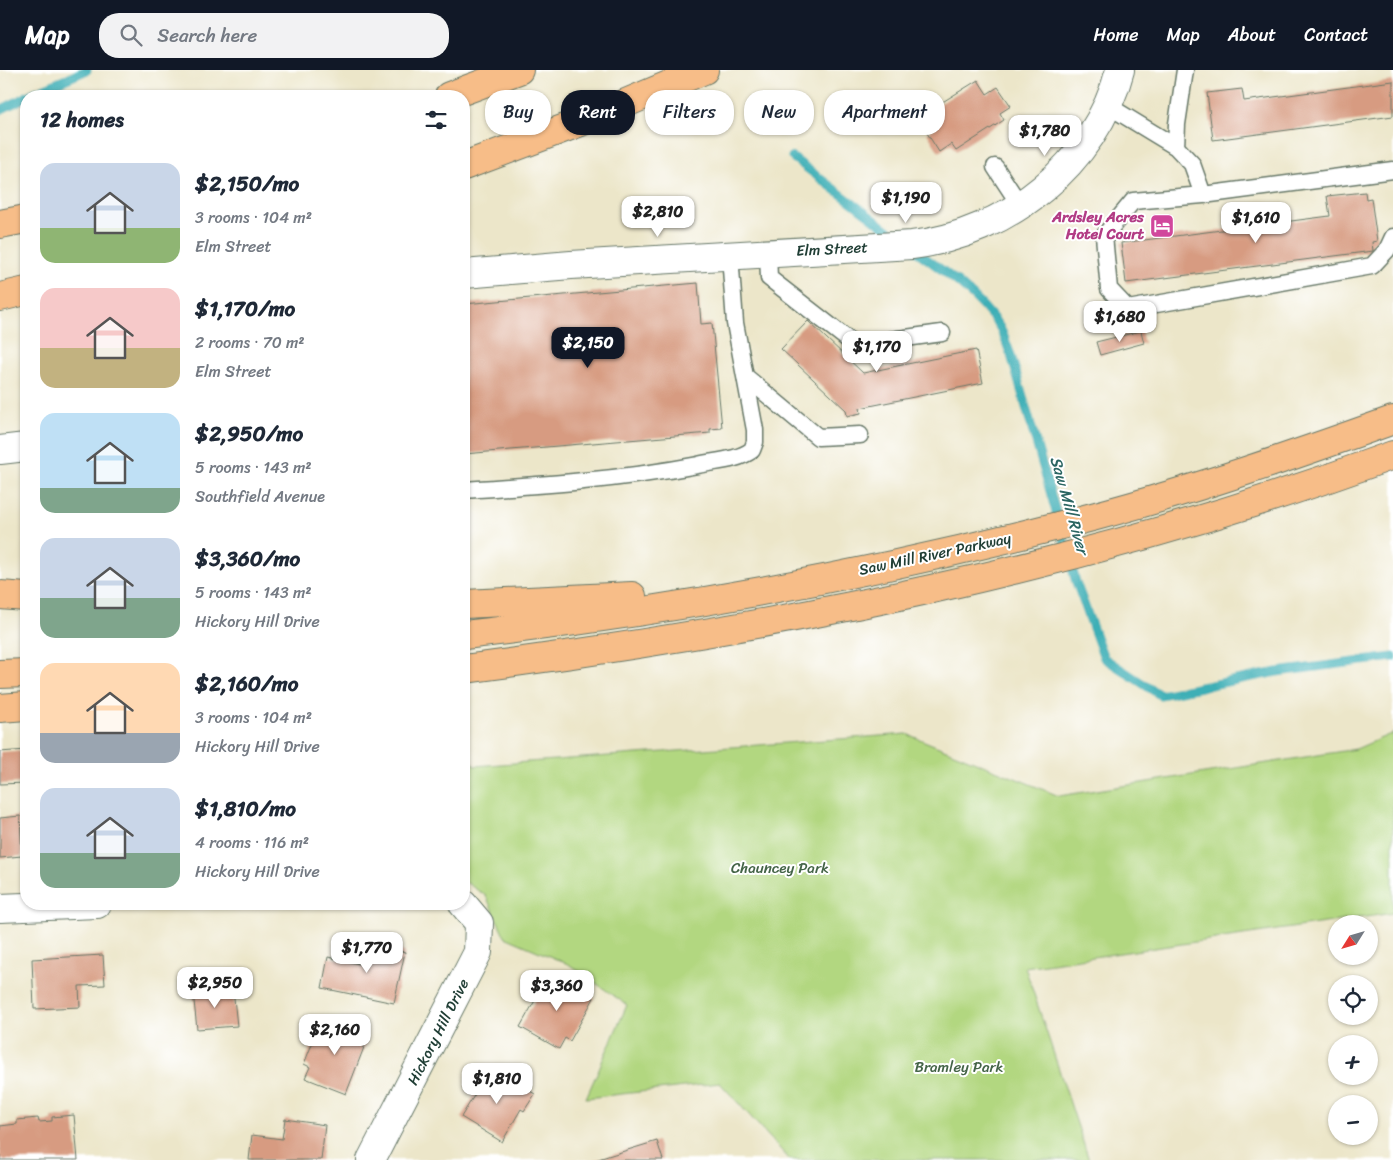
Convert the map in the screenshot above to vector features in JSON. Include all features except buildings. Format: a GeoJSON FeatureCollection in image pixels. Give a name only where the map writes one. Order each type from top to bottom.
{"type":"FeatureCollection","features":[{"type":"Feature","properties":{"kind":"highway"},"geometry":{"type":"LineString","coordinates":[[465,90],[519,70]]}},
{"type":"Feature","properties":{"kind":"highway"},"geometry":{"type":"LineString","coordinates":[[470,164],[581,122],[704,70]]}},
{"type":"Feature","properties":{"kind":"highway"},"geometry":{"type":"LineString","coordinates":[[0,224],[20,219]]}},
{"type":"Feature","properties":{"kind":"highway"},"geometry":{"type":"LineString","coordinates":[[0,297],[20,292]]}},
{"type":"Feature","properties":{"kind":"highway","name":"Saw Mill River Parkway"},"geometry":{"type":"LineString","coordinates":[[470,634],[656,608],[766,589],[1015,537],[1098,515],[1271,463],[1393,420]]}},
{"type":"Feature","properties":{"kind":"highway"},"geometry":{"type":"LineString","coordinates":[[470,667],[632,646],[743,627],[849,608],[1024,569],[1107,548],[1232,511],[1393,455]]}},
{"type":"Feature","properties":{"kind":"highway"},"geometry":{"type":"LineString","coordinates":[[470,604],[766,589]]}},
{"type":"Feature","properties":{"kind":"highway"},"geometry":{"type":"LineString","coordinates":[[0,596],[20,597]]}},
{"type":"Feature","properties":{"kind":"highway"},"geometry":{"type":"LineString","coordinates":[[0,674],[20,673]]}},
{"type":"Feature","properties":{"kind":"highway"},"geometry":{"type":"LineString","coordinates":[[0,708],[20,706]]}},
{"type":"Feature","properties":{"kind":"street","name":"Elm Street"},"geometry":{"type":"LineString","coordinates":[[470,273],[571,265],[926,243],[963,234],[990,223],[1020,204],[1049,182],[1077,156],[1091,138],[1108,105],[1120,70]]}},
{"type":"Feature","properties":{"kind":"street"},"geometry":{"type":"LineString","coordinates":[[0,450],[20,448]]}},
{"type":"Feature","properties":{"kind":"street"},"geometry":{"type":"LineString","coordinates":[[0,908],[20,907]]}},
{"type":"Feature","properties":{"kind":"street","name":"Hickory Hill Drive"},"geometry":{"type":"LineString","coordinates":[[371,1160],[478,952],[479,923],[468,910]]}},
{"type":"Feature","properties":{"kind":"lane"},"geometry":{"type":"LineString","coordinates":[[1176,147],[1177,124],[1185,70]]}},
{"type":"Feature","properties":{"kind":"lane"},"geometry":{"type":"LineString","coordinates":[[1108,105],[1176,147],[1192,164],[1203,195]]}},
{"type":"Feature","properties":{"kind":"lane"},"geometry":{"type":"LineString","coordinates":[[995,166],[1020,204]]}},
{"type":"Feature","properties":{"kind":"lane"},"geometry":{"type":"LineString","coordinates":[[1393,170],[1203,195],[1133,201],[1104,236],[1110,289],[1128,309],[1372,266],[1388,250],[1393,237]]}},
{"type":"Feature","properties":{"kind":"lane"},"geometry":{"type":"LineString","coordinates":[[768,253],[769,278],[855,345],[942,333]]}},
{"type":"Feature","properties":{"kind":"lane"},"geometry":{"type":"LineString","coordinates":[[470,490],[552,485],[656,473],[746,454],[752,450],[755,442],[746,376],[735,323],[730,255]]}},
{"type":"Feature","properties":{"kind":"lane"},"geometry":{"type":"LineString","coordinates":[[746,376],[818,437],[860,435]]}},
{"type":"Feature","properties":{"kind":"green space","name":"Chauncey Park"},"geometry":{"type":"Polygon","coordinates":[[[1393,733],[1393,913],[1378,915],[1328,915],[1328,923],[1025,967],[1089,1160],[790,1160],[720,1083],[586,1098],[627,1005],[570,965],[505,937],[486,896],[470,885],[470,758],[474,766],[907,734],[1059,796],[1356,749],[1393,733]]]}},
{"type":"Feature","properties":{"kind":"waterway","name":"Saw Mill River"},"geometry":{"type":"LineString","coordinates":[[41,90],[87,70]]}},
{"type":"Feature","properties":{"kind":"waterway","name":"Saw Mill River"},"geometry":{"type":"LineString","coordinates":[[0,110],[20,100]]}},
{"type":"Feature","properties":{"kind":"waterway","name":"Saw Mill River"},"geometry":{"type":"LineString","coordinates":[[792,157],[900,239]]}},
{"type":"Feature","properties":{"kind":"waterway","name":"Saw Mill River"},"geometry":{"type":"LineString","coordinates":[[916,251],[971,294],[999,326],[1011,355],[1076,582],[1104,658],[1160,695],[1277,672],[1393,657]]}},
{"type":"Feature","properties":{"kind":"place","name":"Ardsley Acres Hotel Court"},"geometry":{"type":"Point","coordinates":[1162,226]}},
{"type":"Feature","properties":{"kind":"park label","name":"Bramley Park"},"geometry":{"type":"Point","coordinates":[959,1067]}}]}
